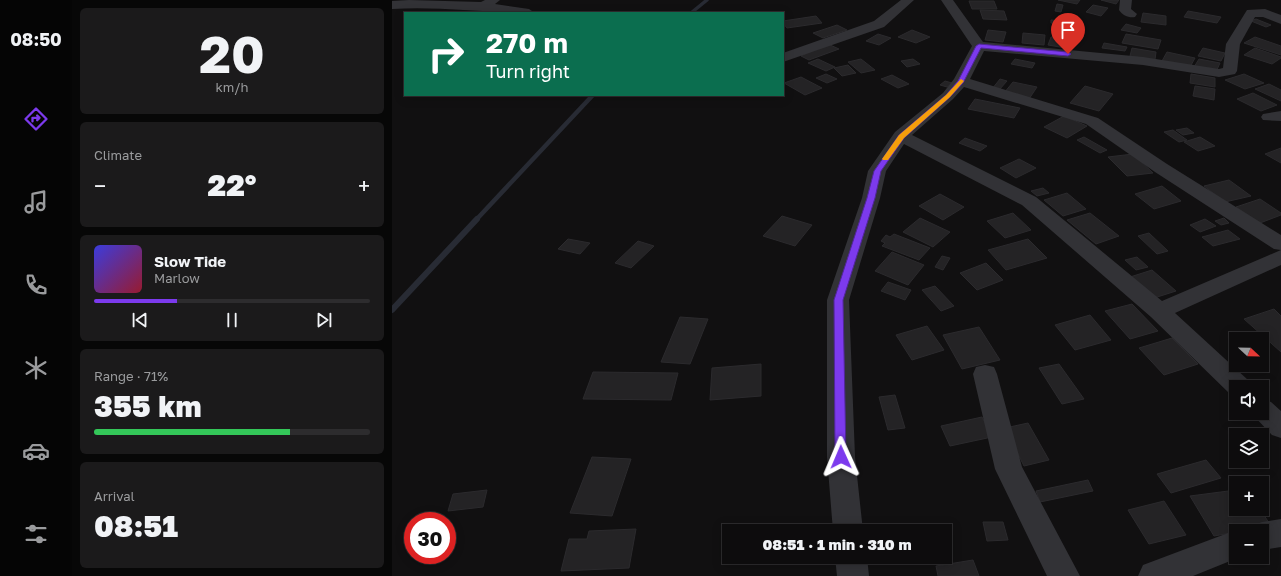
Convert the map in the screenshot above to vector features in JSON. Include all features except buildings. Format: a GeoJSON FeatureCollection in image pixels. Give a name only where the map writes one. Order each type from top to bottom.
{"type":"FeatureCollection","features":[{"type":"Feature","properties":{"kind":"street"},"geometry":{"type":"LineString","coordinates":[[784,58],[879,24],[908,0]]}},
{"type":"Feature","properties":{"kind":"street"},"geometry":{"type":"LineString","coordinates":[[947,0],[979,46],[1143,61],[1219,74],[1230,71],[1233,44],[1251,13],[1265,13],[1281,20]]}},
{"type":"Feature","properties":{"kind":"street"},"geometry":{"type":"LineString","coordinates":[[1126,0],[1125,10],[1131,14]]}},
{"type":"Feature","properties":{"kind":"street"},"geometry":{"type":"LineString","coordinates":[[392,5],[489,3],[525,12]]}},
{"type":"Feature","properties":{"kind":"street"},"geometry":{"type":"LineString","coordinates":[[847,524],[841,457],[838,300],[871,198],[877,171],[901,136],[948,96],[961,81],[979,46]]}},
{"type":"Feature","properties":{"kind":"street"},"geometry":{"type":"LineString","coordinates":[[961,81],[1092,121],[1161,168],[1281,244]]}},
{"type":"Feature","properties":{"kind":"street"},"geometry":{"type":"LineString","coordinates":[[901,136],[1029,201],[1159,311],[1232,380]]}},
{"type":"Feature","properties":{"kind":"street"},"geometry":{"type":"LineString","coordinates":[[1159,311],[1281,257]]}},
{"type":"Feature","properties":{"kind":"street"},"geometry":{"type":"LineString","coordinates":[[985,374],[999,435],[1009,469],[1064,576]]}},
{"type":"Feature","properties":{"kind":"street"},"geometry":{"type":"LineString","coordinates":[[1269,416],[1281,427]]}},
{"type":"Feature","properties":{"kind":"street"},"geometry":{"type":"LineString","coordinates":[[1269,535],[1281,533]]}},
{"type":"Feature","properties":{"kind":"street"},"geometry":{"type":"LineString","coordinates":[[1154,576],[1229,547]]}},
{"type":"Feature","properties":{"kind":"street"},"geometry":{"type":"LineString","coordinates":[[852,564],[853,576]]}},
{"type":"Feature","properties":{"kind":"waterway"},"geometry":{"type":"LineString","coordinates":[[692,12],[707,0]]}},
{"type":"Feature","properties":{"kind":"waterway"},"geometry":{"type":"LineString","coordinates":[[476,220],[592,96]]}},
{"type":"Feature","properties":{"kind":"waterway"},"geometry":{"type":"LineString","coordinates":[[392,310],[477,219]]}},
{"type":"Feature","properties":{"kind":"slow traffic"},"geometry":{"type":"LineString","coordinates":[[886,159],[901,136],[948,96],[961,81]]}},
{"type":"Feature","properties":{"kind":"route"},"geometry":{"type":"LineString","coordinates":[[841,457],[838,300],[871,198],[877,171],[901,136],[948,96],[961,81],[979,46],[1068,54]]}}]}
